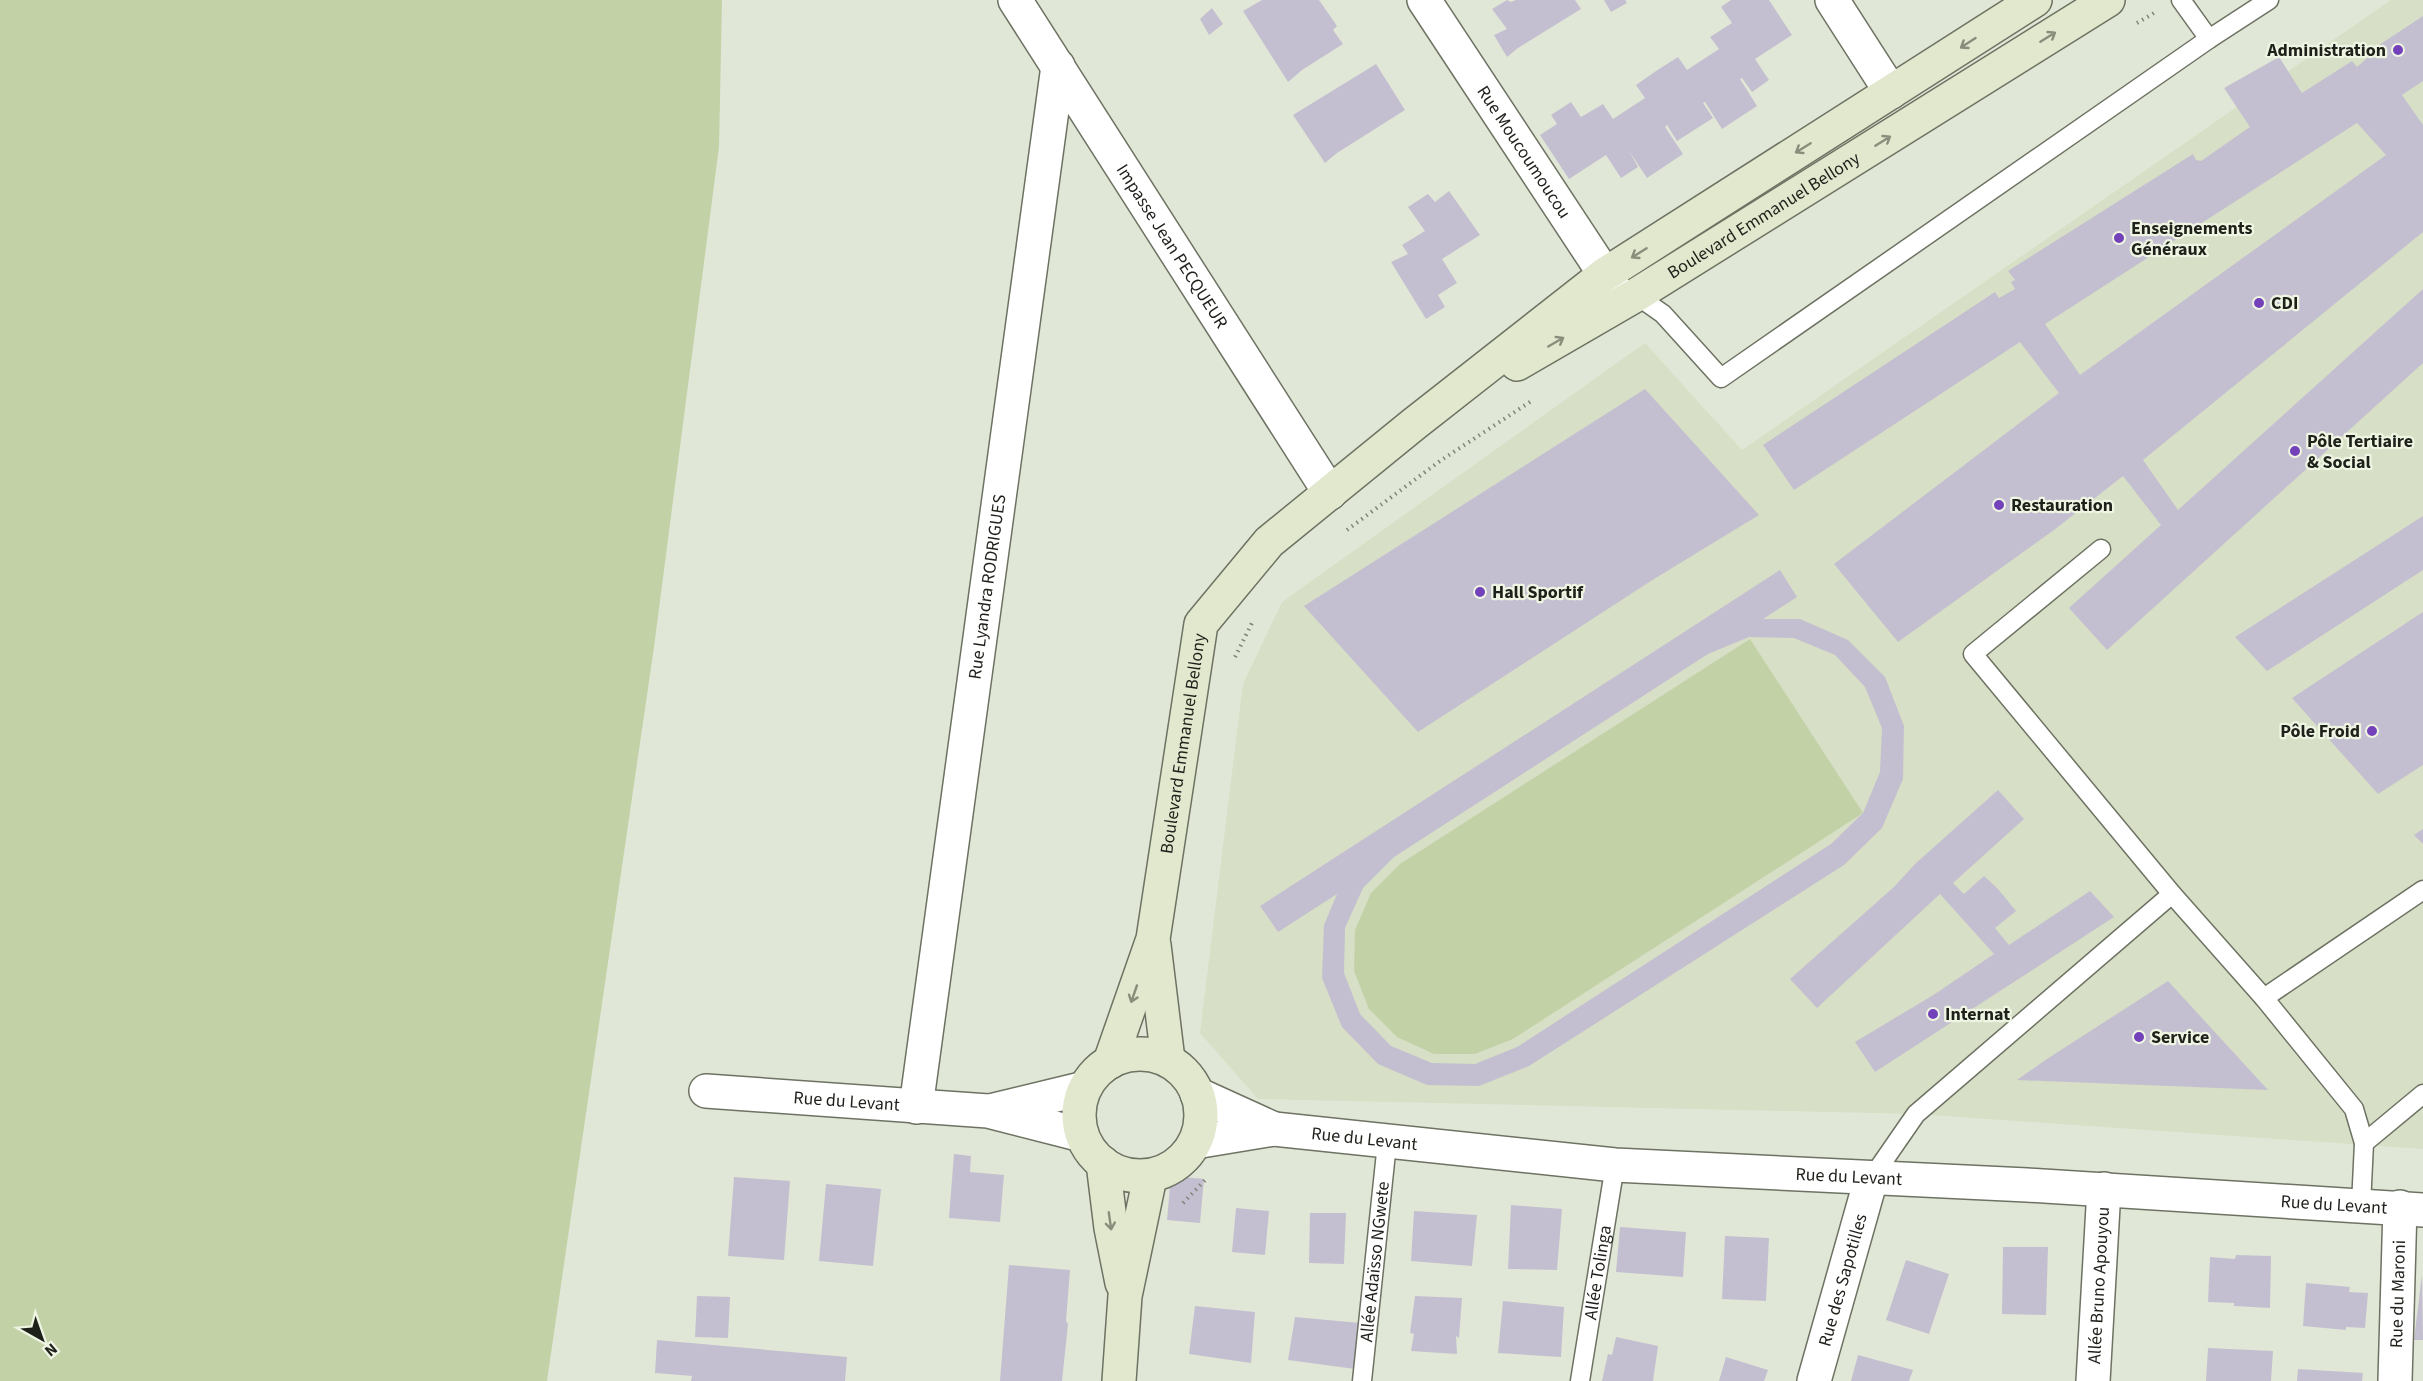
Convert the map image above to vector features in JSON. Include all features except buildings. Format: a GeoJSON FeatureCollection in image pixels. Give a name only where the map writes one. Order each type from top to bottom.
{"type":"FeatureCollection","features":[{"type":"Feature","properties":{"kind":"street","name":"Impasse Jean PECQUEUR"},"geometry":{"type":"LineString","coordinates":[[1015,0],[1329,493]]}},
{"type":"Feature","properties":{"kind":"street","name":"Rue Moucoumoucou"},"geometry":{"type":"LineString","coordinates":[[1424,0],[1604,274],[1630,299]]}},
{"type":"Feature","properties":{"kind":"street"},"geometry":{"type":"LineString","coordinates":[[1832,0],[1891,92]]}},
{"type":"Feature","properties":{"kind":"street","name":"Boulevard Emmanuel Bellony"},"geometry":{"type":"LineString","coordinates":[[1110,1062],[1153,939],[1202,624],[1269,542],[1604,274],[2035,0]]}},
{"type":"Feature","properties":{"kind":"street","name":"Boulevard Emmanuel Bellony"},"geometry":{"type":"LineString","coordinates":[[1414,424],[1630,299],[2108,0]]}},
{"type":"Feature","properties":{"kind":"street","name":"Rue Lyandra RODRIGUES"},"geometry":{"type":"LineString","coordinates":[[916,1107],[1058,66]]}},
{"type":"Feature","properties":{"kind":"street","name":"Boulevard Emmanuel Bellony"},"geometry":{"type":"LineString","coordinates":[[1153,939],[1168,1060]]}},
{"type":"Feature","properties":{"kind":"street"},"geometry":{"type":"LineString","coordinates":[[1144,1053],[1168,1060],[1187,1074],[1197,1094],[1202,1119],[1196,1142],[1181,1161],[1150,1177],[1113,1170],[1094,1155],[1082,1135],[1079,1111],[1085,1088],[1100,1069],[1121,1056],[1144,1053]]}},
{"type":"Feature","properties":{"kind":"street","name":"Rue du Levant"},"geometry":{"type":"LineString","coordinates":[[988,1111],[1085,1088]]}},
{"type":"Feature","properties":{"kind":"street","name":"Rue du Levant"},"geometry":{"type":"LineString","coordinates":[[706,1091],[988,1111],[1082,1135]]}},
{"type":"Feature","properties":{"kind":"street","name":"Rue du Levant"},"geometry":{"type":"LineString","coordinates":[[1197,1094],[1274,1130]]}},
{"type":"Feature","properties":{"kind":"street","name":"Rue du Levant"},"geometry":{"type":"LineString","coordinates":[[1196,1142],[1274,1130],[1616,1165],[2104,1189],[2412,1209]]}},
{"type":"Feature","properties":{"kind":"street"},"geometry":{"type":"LineString","coordinates":[[1102,1163],[1111,1228],[1125,1296]]}},
{"type":"Feature","properties":{"kind":"street"},"geometry":{"type":"LineString","coordinates":[[1119,1381],[1125,1296],[1150,1177]]}},
{"type":"Feature","properties":{"kind":"street","name":"Rue des Sapotilles"},"geometry":{"type":"LineString","coordinates":[[1814,1381],[1871,1179]]}},
{"type":"Feature","properties":{"kind":"street","name":"Allée Bruno Apouyou"},"geometry":{"type":"LineString","coordinates":[[2093,1381],[2104,1189]]}},
{"type":"Feature","properties":{"kind":"street","name":"Rue du Maroni"},"geometry":{"type":"LineString","coordinates":[[2395,1381],[2412,1209]]}},
{"type":"Feature","properties":{"kind":"lane"},"geometry":{"type":"LineString","coordinates":[[2181,0],[2209,39]]}},
{"type":"Feature","properties":{"kind":"lane"},"geometry":{"type":"LineString","coordinates":[[1630,299],[1663,314],[1721,378],[2209,39],[2269,0]]}},
{"type":"Feature","properties":{"kind":"lane"},"geometry":{"type":"LineString","coordinates":[[2101,549],[1973,654],[2172,894],[2264,998],[2354,1109],[2364,1143],[2361,1205]]}},
{"type":"Feature","properties":{"kind":"lane"},"geometry":{"type":"LineString","coordinates":[[2264,998],[2423,890]]}},
{"type":"Feature","properties":{"kind":"lane"},"geometry":{"type":"LineString","coordinates":[[1871,1179],[1916,1114],[2172,894]]}},
{"type":"Feature","properties":{"kind":"lane"},"geometry":{"type":"LineString","coordinates":[[2364,1143],[2423,1094]]}},
{"type":"Feature","properties":{"kind":"lane","name":"Allée Adaïsso NGwete"},"geometry":{"type":"LineString","coordinates":[[1362,1381],[1387,1143]]}},
{"type":"Feature","properties":{"kind":"lane","name":"Allée Tolinga"},"geometry":{"type":"LineString","coordinates":[[1580,1381],[1616,1165]]}},
{"type":"Feature","properties":{"kind":"path"},"geometry":{"type":"LineString","coordinates":[[2135,25],[2155,12]]}},
{"type":"Feature","properties":{"kind":"path"},"geometry":{"type":"LineString","coordinates":[[1346,531],[1440,460],[1537,397]]}},
{"type":"Feature","properties":{"kind":"path"},"geometry":{"type":"LineString","coordinates":[[1235,658],[1255,617]]}},
{"type":"Feature","properties":{"kind":"path"},"geometry":{"type":"LineString","coordinates":[[1181,1205],[1210,1175]]}},
{"type":"Feature","properties":{"kind":"shaded area"},"geometry":{"type":"Polygon","coordinates":[[[2391,0],[2423,0],[2423,1149],[1916,1114],[1258,1099],[1200,1033],[1243,684],[1282,602],[1645,343],[1742,450],[2391,0]]]}},
{"type":"Feature","properties":{"kind":"green space"},"geometry":{"type":"Polygon","coordinates":[[[0,0],[722,0],[719,147],[654,647],[547,1381],[0,1381],[0,0]]]}},
{"type":"Feature","properties":{"kind":"green space"},"geometry":{"type":"Polygon","coordinates":[[[1750,639],[1863,813],[1513,1039],[1475,1054],[1434,1054],[1397,1037],[1369,1009],[1354,971],[1355,930],[1371,893],[1400,864],[1750,639]]]}},
{"type":"Feature","properties":{"kind":"place","name":"Administration"},"geometry":{"type":"Point","coordinates":[2398,50]}},
{"type":"Feature","properties":{"kind":"place","name":"Enseignements Généraux"},"geometry":{"type":"Point","coordinates":[2119,238]}},
{"type":"Feature","properties":{"kind":"place","name":"CDI"},"geometry":{"type":"Point","coordinates":[2259,303]}},
{"type":"Feature","properties":{"kind":"place","name":"Pôle Tertiaire & Social"},"geometry":{"type":"Point","coordinates":[2295,451]}},
{"type":"Feature","properties":{"kind":"place","name":"Restauration"},"geometry":{"type":"Point","coordinates":[1999,505]}},
{"type":"Feature","properties":{"kind":"place","name":"Hall Sportif"},"geometry":{"type":"Point","coordinates":[1480,592]}},
{"type":"Feature","properties":{"kind":"place","name":"Pôle Froid"},"geometry":{"type":"Point","coordinates":[2372,731]}},
{"type":"Feature","properties":{"kind":"place","name":"Internat"},"geometry":{"type":"Point","coordinates":[1933,1014]}},
{"type":"Feature","properties":{"kind":"place","name":"Service"},"geometry":{"type":"Point","coordinates":[2139,1037]}}]}
